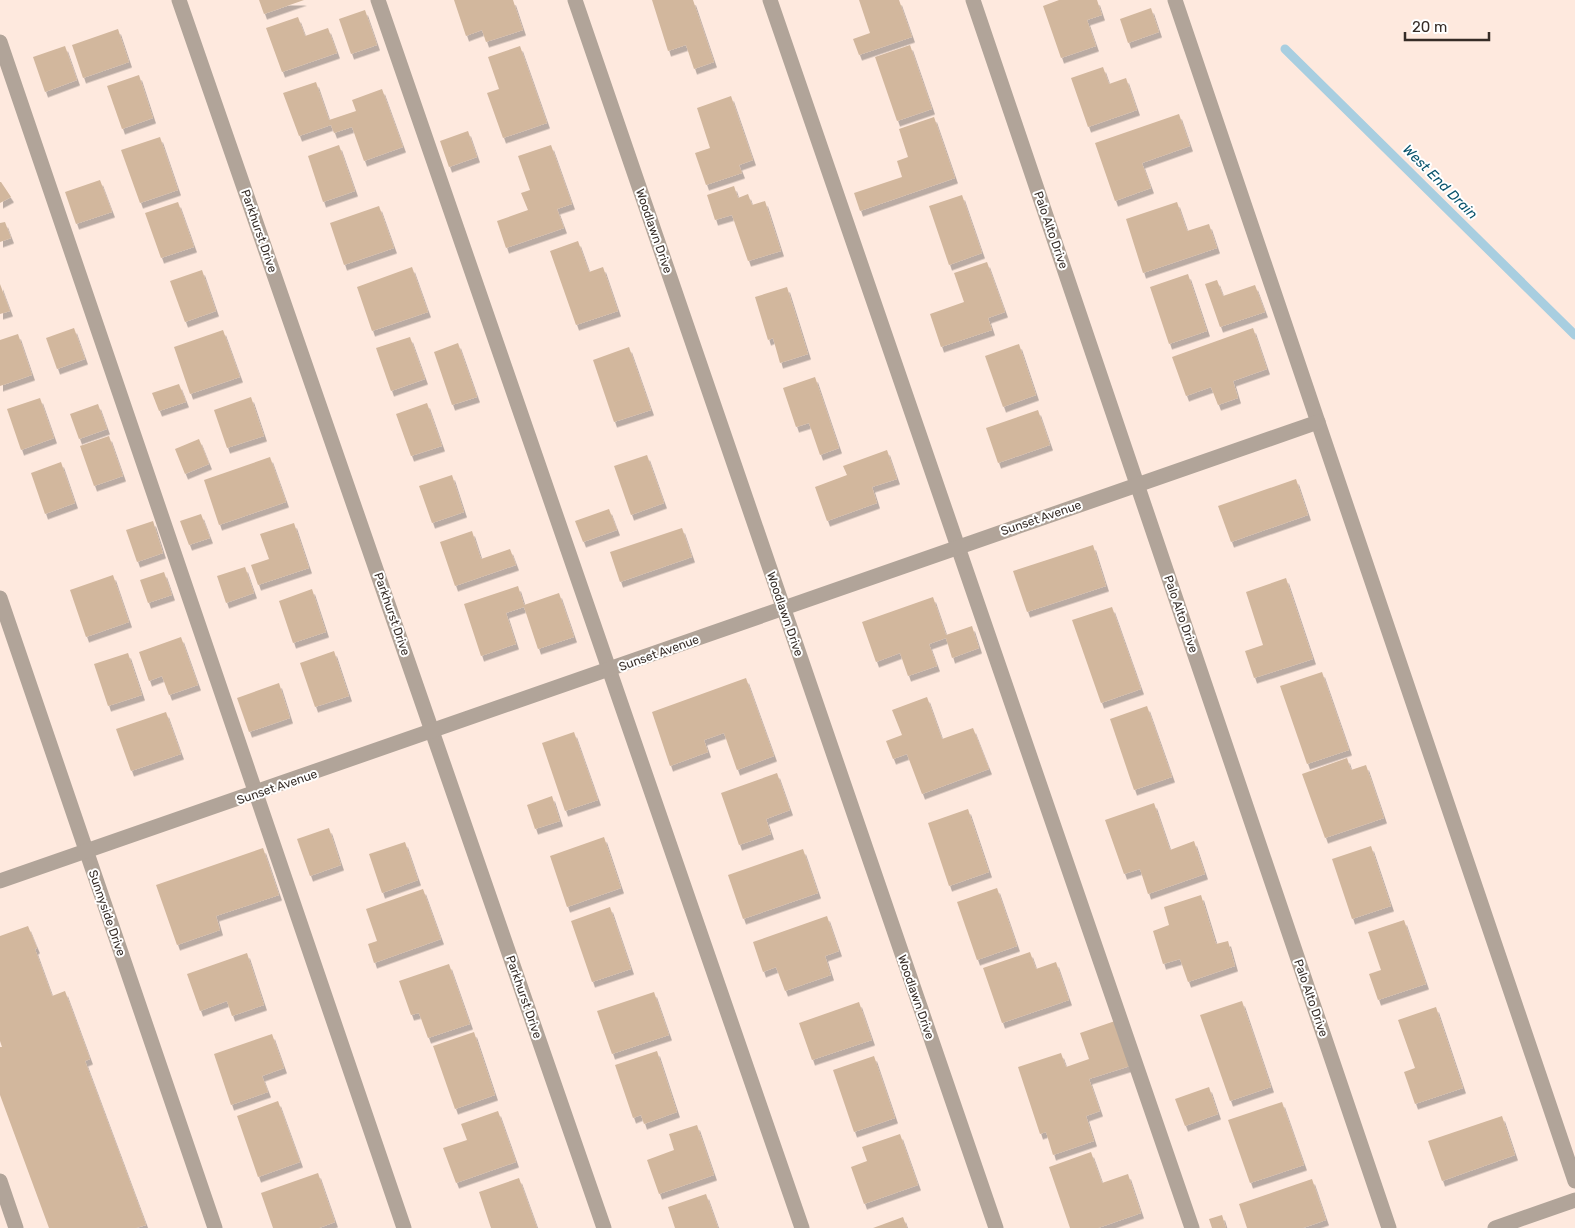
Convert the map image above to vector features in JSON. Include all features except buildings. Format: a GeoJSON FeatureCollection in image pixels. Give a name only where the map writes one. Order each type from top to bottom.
{"type":"FeatureCollection","features":[{"type":"Feature","properties":{"kind":"street","name":"Parkhurst Drive"},"geometry":{"type":"LineString","coordinates":[[179,0],[604,1228]]}},
{"type":"Feature","properties":{"kind":"street"},"geometry":{"type":"LineString","coordinates":[[378,0],[802,1228]]}},
{"type":"Feature","properties":{"kind":"street","name":"Woodlawn Drive"},"geometry":{"type":"LineString","coordinates":[[575,0],[996,1228]]}},
{"type":"Feature","properties":{"kind":"street"},"geometry":{"type":"LineString","coordinates":[[770,0],[1192,1228]]}},
{"type":"Feature","properties":{"kind":"street","name":"Palo Alto Drive"},"geometry":{"type":"LineString","coordinates":[[973,0],[1389,1228]]}},
{"type":"Feature","properties":{"kind":"street"},"geometry":{"type":"LineString","coordinates":[[1174,0],[1575,1181]]}},
{"type":"Feature","properties":{"kind":"street"},"geometry":{"type":"LineString","coordinates":[[0,42],[404,1228]]}},
{"type":"Feature","properties":{"kind":"street","name":"Sunset Avenue"},"geometry":{"type":"LineString","coordinates":[[0,882],[433,733],[1318,422]]}},
{"type":"Feature","properties":{"kind":"street","name":"Sunnyside Drive"},"geometry":{"type":"LineString","coordinates":[[0,598],[215,1228]]}},
{"type":"Feature","properties":{"kind":"street"},"geometry":{"type":"LineString","coordinates":[[0,1182],[16,1228]]}},
{"type":"Feature","properties":{"kind":"street"},"geometry":{"type":"LineString","coordinates":[[1495,1228],[1575,1200]]}},
{"type":"Feature","properties":{"kind":"waterway","name":"West End Drain"},"geometry":{"type":"LineString","coordinates":[[1285,49],[1575,335]]}}]}
